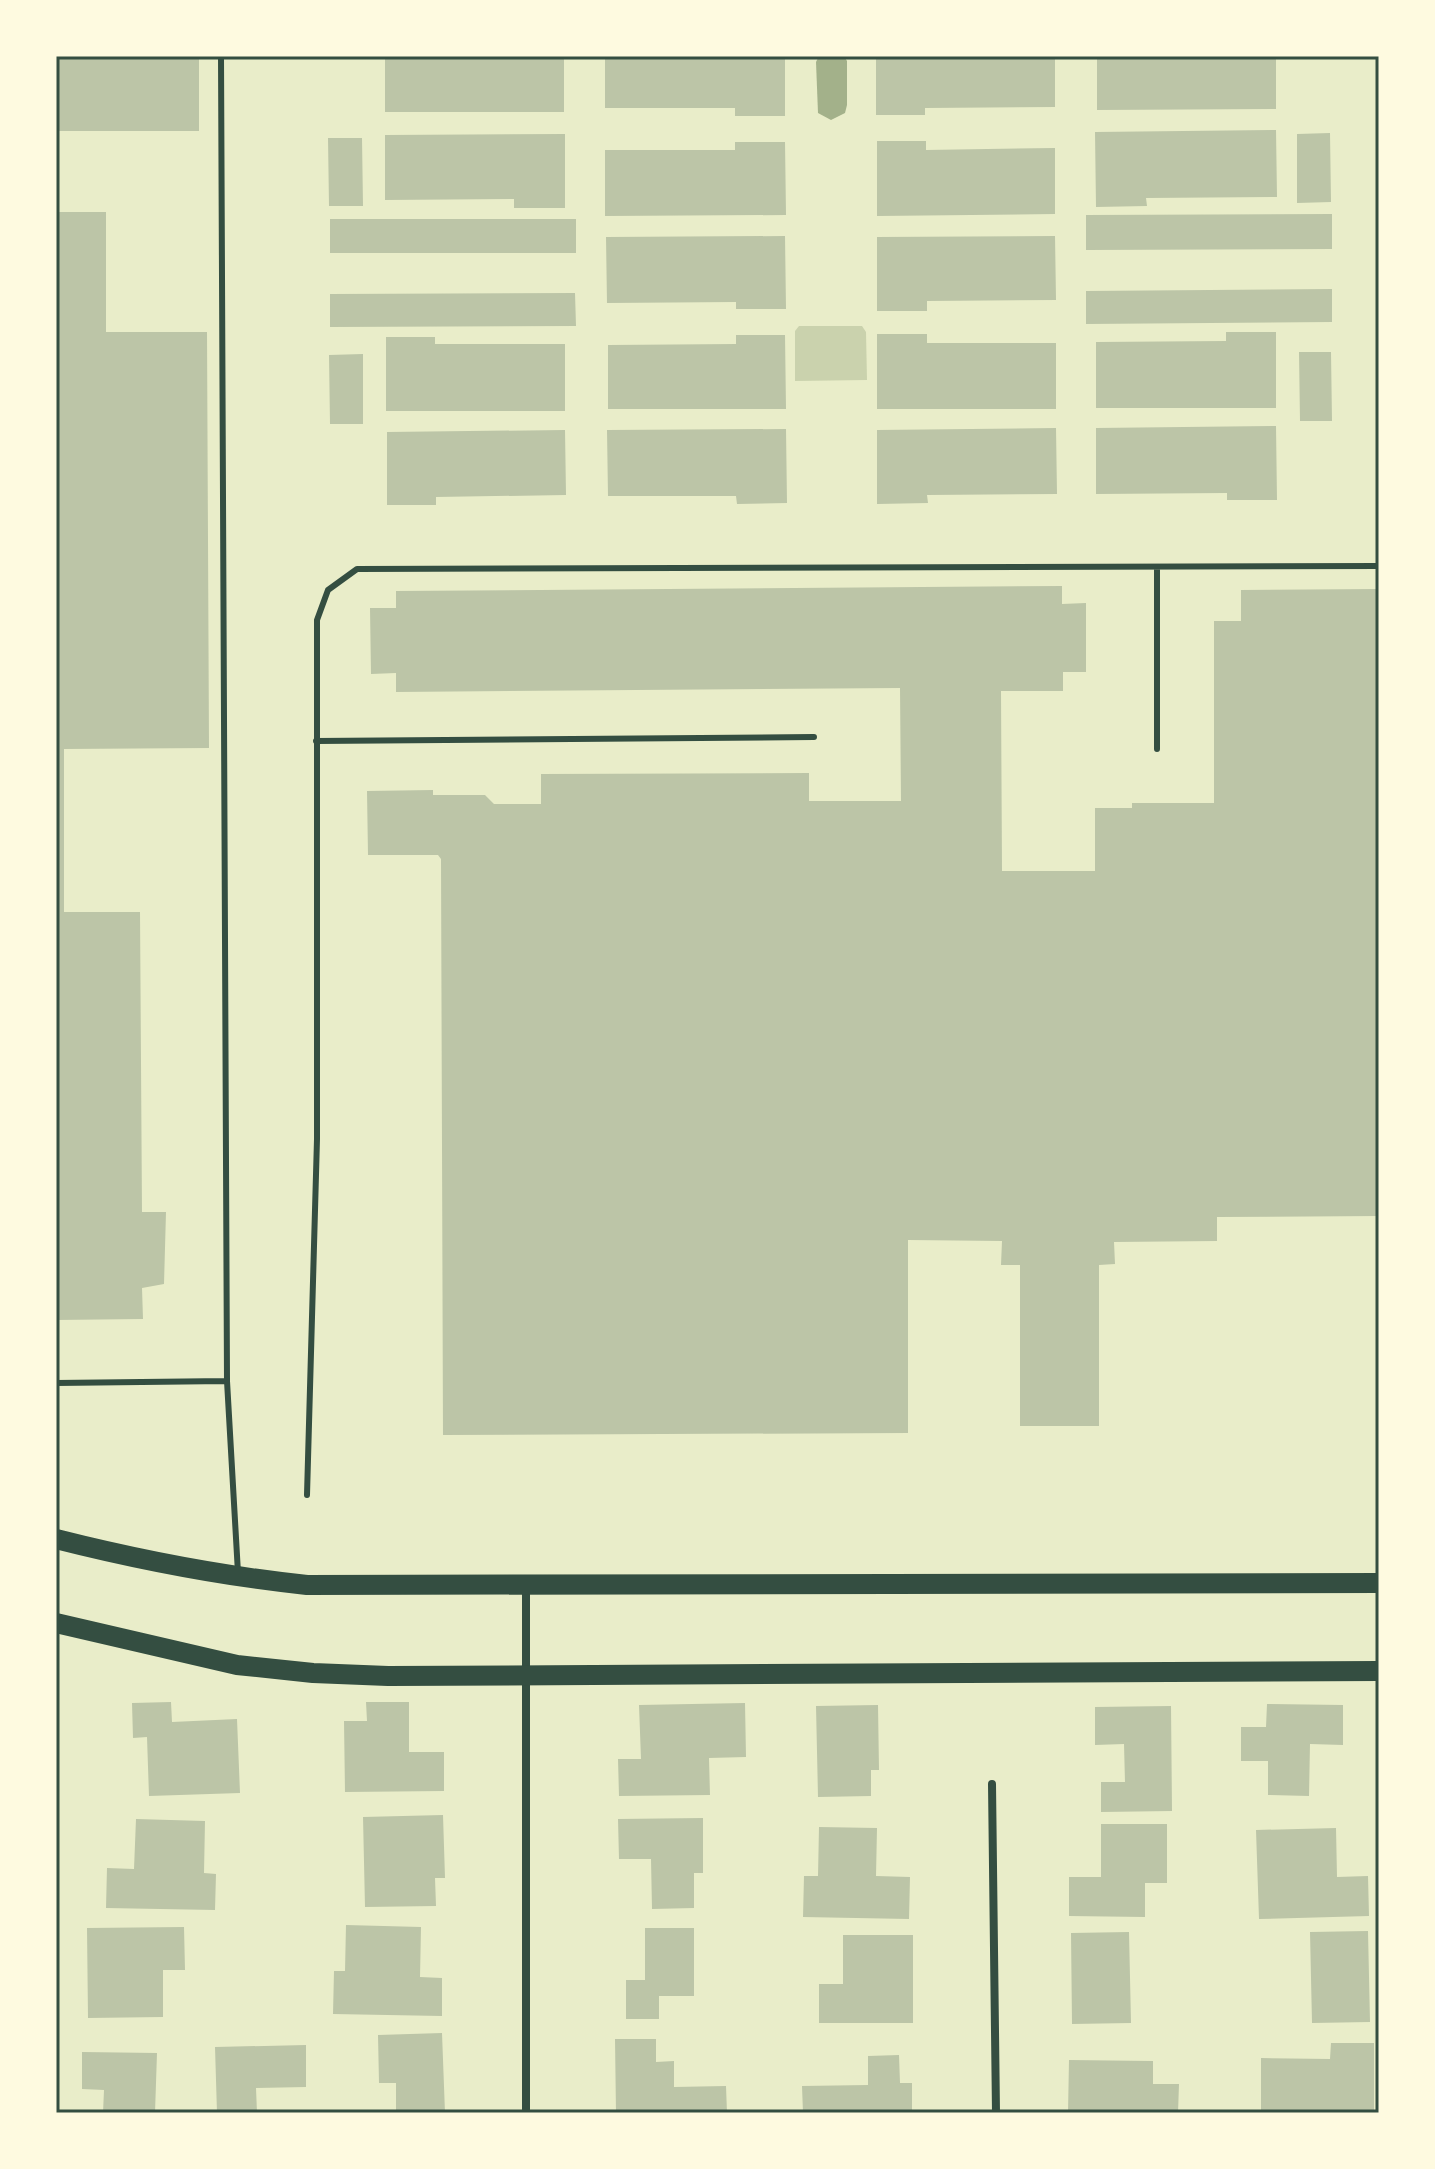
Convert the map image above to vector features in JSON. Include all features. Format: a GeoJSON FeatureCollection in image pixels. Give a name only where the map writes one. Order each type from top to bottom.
{"type":"FeatureCollection","features":[{"type":"Feature","properties":{"kind":"main road"},"geometry":{"type":"LineString","coordinates":[[56,1539],[130,1558],[307,1585],[1379,1583]]}},
{"type":"Feature","properties":{"kind":"main road"},"geometry":{"type":"LineString","coordinates":[[56,1623],[237,1665],[298,1672],[388,1676],[1379,1671]]}},
{"type":"Feature","properties":{"kind":"street"},"geometry":{"type":"LineString","coordinates":[[526,1586],[526,2113]]}},
{"type":"Feature","properties":{"kind":"street"},"geometry":{"type":"LineString","coordinates":[[992,1784],[996,2113]]}},
{"type":"Feature","properties":{"kind":"lane"},"geometry":{"type":"LineString","coordinates":[[221,56],[227,1381],[239,1576]]}},
{"type":"Feature","properties":{"kind":"lane"},"geometry":{"type":"LineString","coordinates":[[307,1495],[317,1139],[317,620],[328,590],[357,569],[1379,566]]}},
{"type":"Feature","properties":{"kind":"lane"},"geometry":{"type":"LineString","coordinates":[[1157,567],[1157,749]]}},
{"type":"Feature","properties":{"kind":"lane"},"geometry":{"type":"LineString","coordinates":[[316,741],[814,737]]}},
{"type":"Feature","properties":{"kind":"lane"},"geometry":{"type":"LineString","coordinates":[[56,1383],[227,1381]]}},
{"type":"Feature","properties":{"kind":"shaded area"},"geometry":{"type":"Polygon","coordinates":[[[819,56],[844,56],[847,61],[845,113],[831,120],[818,113],[816,62],[819,56]]]}},
{"type":"Feature","properties":{"kind":"shaded area"},"geometry":{"type":"Polygon","coordinates":[[[799,326],[862,326],[866,332],[867,380],[795,381],[795,331],[799,326]]]}},
{"type":"Feature","properties":{"kind":"building"},"geometry":{"type":"Polygon","coordinates":[[[56,56],[199,56],[199,131],[56,131],[56,56]]]}},
{"type":"Feature","properties":{"kind":"building"},"geometry":{"type":"Polygon","coordinates":[[[385,56],[564,56],[564,112],[385,112],[385,56]]]}},
{"type":"Feature","properties":{"kind":"building"},"geometry":{"type":"Polygon","coordinates":[[[605,56],[785,56],[785,116],[735,116],[735,108],[605,108],[605,56]]]}},
{"type":"Feature","properties":{"kind":"building"},"geometry":{"type":"Polygon","coordinates":[[[876,56],[1055,56],[1055,107],[925,108],[925,115],[876,115],[876,56]]]}},
{"type":"Feature","properties":{"kind":"building"},"geometry":{"type":"Polygon","coordinates":[[[1097,56],[1276,56],[1276,109],[1097,110],[1097,56]]]}},
{"type":"Feature","properties":{"kind":"building"},"geometry":{"type":"Polygon","coordinates":[[[1276,130],[1277,197],[1146,198],[1147,206],[1096,207],[1095,132],[1276,130]]]}},
{"type":"Feature","properties":{"kind":"building"},"geometry":{"type":"Polygon","coordinates":[[[1330,133],[1331,202],[1297,203],[1297,134],[1330,133]]]}},
{"type":"Feature","properties":{"kind":"building"},"geometry":{"type":"Polygon","coordinates":[[[565,134],[565,208],[514,208],[514,199],[385,200],[385,135],[565,134]]]}},
{"type":"Feature","properties":{"kind":"building"},"geometry":{"type":"Polygon","coordinates":[[[328,138],[362,138],[363,206],[329,206],[328,138]]]}},
{"type":"Feature","properties":{"kind":"building"},"geometry":{"type":"Polygon","coordinates":[[[877,141],[926,141],[926,150],[1055,148],[1055,214],[877,216],[877,141]]]}},
{"type":"Feature","properties":{"kind":"building"},"geometry":{"type":"Polygon","coordinates":[[[735,142],[785,142],[786,215],[605,216],[605,150],[735,150],[735,142]]]}},
{"type":"Feature","properties":{"kind":"building"},"geometry":{"type":"Polygon","coordinates":[[[56,212],[106,212],[106,332],[207,332],[209,748],[64,749],[64,912],[140,912],[142,1212],[166,1212],[164,1284],[142,1288],[143,1319],[56,1320],[56,212]]]}},
{"type":"Feature","properties":{"kind":"building"},"geometry":{"type":"Polygon","coordinates":[[[1332,214],[1332,249],[1086,250],[1086,215],[1332,214]]]}},
{"type":"Feature","properties":{"kind":"building"},"geometry":{"type":"Polygon","coordinates":[[[330,219],[576,219],[576,253],[330,253],[330,219]]]}},
{"type":"Feature","properties":{"kind":"building"},"geometry":{"type":"Polygon","coordinates":[[[785,236],[786,309],[736,309],[736,302],[607,303],[606,237],[785,236]]]}},
{"type":"Feature","properties":{"kind":"building"},"geometry":{"type":"Polygon","coordinates":[[[1055,236],[1056,300],[927,301],[927,311],[877,311],[877,237],[1055,236]]]}},
{"type":"Feature","properties":{"kind":"building"},"geometry":{"type":"Polygon","coordinates":[[[1332,289],[1332,322],[1086,324],[1086,291],[1332,289]]]}},
{"type":"Feature","properties":{"kind":"building"},"geometry":{"type":"Polygon","coordinates":[[[575,293],[576,326],[330,327],[330,294],[575,293]]]}},
{"type":"Feature","properties":{"kind":"building"},"geometry":{"type":"Polygon","coordinates":[[[1226,332],[1276,332],[1276,408],[1096,408],[1096,342],[1226,341],[1226,332]]]}},
{"type":"Feature","properties":{"kind":"building"},"geometry":{"type":"Polygon","coordinates":[[[877,334],[927,334],[927,343],[1056,343],[1056,409],[877,409],[877,334]]]}},
{"type":"Feature","properties":{"kind":"building"},"geometry":{"type":"Polygon","coordinates":[[[736,335],[785,335],[786,409],[608,409],[608,345],[736,344],[736,335]]]}},
{"type":"Feature","properties":{"kind":"building"},"geometry":{"type":"Polygon","coordinates":[[[386,337],[435,337],[435,344],[565,344],[565,411],[386,411],[386,337]]]}},
{"type":"Feature","properties":{"kind":"building"},"geometry":{"type":"Polygon","coordinates":[[[1299,352],[1331,352],[1332,421],[1300,421],[1299,352]]]}},
{"type":"Feature","properties":{"kind":"building"},"geometry":{"type":"Polygon","coordinates":[[[363,354],[363,424],[330,424],[329,355],[363,354]]]}},
{"type":"Feature","properties":{"kind":"building"},"geometry":{"type":"Polygon","coordinates":[[[1276,426],[1277,500],[1227,500],[1227,493],[1096,494],[1096,428],[1276,426]]]}},
{"type":"Feature","properties":{"kind":"building"},"geometry":{"type":"Polygon","coordinates":[[[1056,428],[1057,494],[927,495],[928,503],[877,504],[877,430],[1056,428]]]}},
{"type":"Feature","properties":{"kind":"building"},"geometry":{"type":"Polygon","coordinates":[[[786,429],[787,503],[737,504],[736,496],[608,496],[607,430],[786,429]]]}},
{"type":"Feature","properties":{"kind":"building"},"geometry":{"type":"Polygon","coordinates":[[[565,430],[566,495],[436,497],[436,505],[387,505],[387,432],[565,430]]]}},
{"type":"Feature","properties":{"kind":"building"},"geometry":{"type":"Polygon","coordinates":[[[1062,586],[1062,604],[1086,603],[1086,672],[1063,672],[1063,691],[1001,691],[1002,871],[1095,871],[1095,808],[1132,808],[1132,803],[1214,803],[1214,621],[1241,621],[1241,590],[1379,589],[1379,1216],[1217,1217],[1217,1241],[1114,1242],[1115,1264],[1099,1265],[1099,1426],[1020,1426],[1020,1265],[1001,1265],[1002,1241],[908,1240],[908,1433],[443,1435],[441,859],[438,855],[368,855],[367,791],[433,790],[433,795],[485,795],[494,804],[541,804],[541,774],[809,773],[809,801],[901,801],[900,688],[396,692],[396,673],[371,674],[370,608],[396,608],[396,591],[1062,586]]]}},
{"type":"Feature","properties":{"kind":"building"},"geometry":{"type":"Polygon","coordinates":[[[171,1702],[172,1722],[237,1719],[240,1793],[149,1796],[147,1737],[133,1738],[132,1703],[171,1702]]]}},
{"type":"Feature","properties":{"kind":"building"},"geometry":{"type":"Polygon","coordinates":[[[366,1702],[409,1702],[409,1752],[444,1752],[444,1791],[345,1792],[344,1721],[367,1721],[366,1702]]]}},
{"type":"Feature","properties":{"kind":"building"},"geometry":{"type":"Polygon","coordinates":[[[745,1703],[746,1757],[709,1758],[710,1795],[619,1796],[618,1759],[641,1759],[639,1705],[745,1703]]]}},
{"type":"Feature","properties":{"kind":"building"},"geometry":{"type":"Polygon","coordinates":[[[1267,1704],[1343,1705],[1343,1745],[1310,1744],[1309,1796],[1268,1795],[1268,1761],[1241,1761],[1241,1727],[1266,1727],[1267,1704]]]}},
{"type":"Feature","properties":{"kind":"building"},"geometry":{"type":"Polygon","coordinates":[[[878,1705],[879,1770],[871,1770],[871,1796],[818,1797],[816,1706],[878,1705]]]}},
{"type":"Feature","properties":{"kind":"building"},"geometry":{"type":"Polygon","coordinates":[[[1171,1706],[1172,1811],[1101,1812],[1101,1782],[1125,1782],[1124,1744],[1095,1745],[1095,1707],[1171,1706]]]}},
{"type":"Feature","properties":{"kind":"building"},"geometry":{"type":"Polygon","coordinates":[[[443,1815],[445,1878],[435,1878],[436,1906],[365,1907],[363,1817],[443,1815]]]}},
{"type":"Feature","properties":{"kind":"building"},"geometry":{"type":"Polygon","coordinates":[[[703,1818],[703,1873],[694,1873],[694,1908],[652,1909],[651,1859],[619,1859],[618,1819],[703,1818]]]}},
{"type":"Feature","properties":{"kind":"building"},"geometry":{"type":"Polygon","coordinates":[[[136,1819],[205,1821],[204,1873],[216,1874],[215,1910],[106,1908],[107,1868],[134,1869],[136,1819]]]}},
{"type":"Feature","properties":{"kind":"building"},"geometry":{"type":"Polygon","coordinates":[[[1101,1824],[1167,1824],[1167,1883],[1145,1883],[1145,1917],[1069,1916],[1069,1877],[1101,1877],[1101,1824]]]}},
{"type":"Feature","properties":{"kind":"building"},"geometry":{"type":"Polygon","coordinates":[[[819,1827],[877,1828],[876,1876],[910,1877],[909,1919],[803,1917],[804,1876],[818,1876],[819,1827]]]}},
{"type":"Feature","properties":{"kind":"building"},"geometry":{"type":"Polygon","coordinates":[[[1336,1828],[1337,1877],[1368,1876],[1369,1916],[1259,1919],[1256,1830],[1336,1828]]]}},
{"type":"Feature","properties":{"kind":"building"},"geometry":{"type":"Polygon","coordinates":[[[346,1925],[421,1927],[420,1977],[442,1978],[442,2016],[333,2014],[334,1971],[345,1971],[346,1925]]]}},
{"type":"Feature","properties":{"kind":"building"},"geometry":{"type":"Polygon","coordinates":[[[184,1927],[185,1970],[163,1970],[163,2017],[88,2018],[87,1928],[184,1927]]]}},
{"type":"Feature","properties":{"kind":"building"},"geometry":{"type":"Polygon","coordinates":[[[645,1928],[694,1928],[694,1996],[659,1996],[659,2019],[626,2019],[626,1980],[645,1980],[645,1928]]]}},
{"type":"Feature","properties":{"kind":"building"},"geometry":{"type":"Polygon","coordinates":[[[1368,1931],[1370,2022],[1312,2023],[1310,1932],[1368,1931]]]}},
{"type":"Feature","properties":{"kind":"building"},"geometry":{"type":"Polygon","coordinates":[[[1129,1932],[1131,2023],[1072,2024],[1071,1933],[1129,1932]]]}},
{"type":"Feature","properties":{"kind":"building"},"geometry":{"type":"Polygon","coordinates":[[[843,1935],[913,1935],[913,2023],[819,2023],[819,1984],[843,1984],[843,1935]]]}},
{"type":"Feature","properties":{"kind":"building"},"geometry":{"type":"Polygon","coordinates":[[[442,2033],[445,2113],[396,2113],[396,2083],[379,2083],[378,2035],[442,2033]]]}},
{"type":"Feature","properties":{"kind":"building"},"geometry":{"type":"Polygon","coordinates":[[[615,2039],[656,2039],[656,2062],[674,2061],[674,2087],[726,2086],[727,2113],[616,2113],[615,2039]]]}},
{"type":"Feature","properties":{"kind":"building"},"geometry":{"type":"Polygon","coordinates":[[[1331,2043],[1374,2043],[1374,2113],[1261,2113],[1261,2058],[1330,2059],[1331,2043]]]}},
{"type":"Feature","properties":{"kind":"building"},"geometry":{"type":"Polygon","coordinates":[[[306,2045],[306,2087],[256,2088],[257,2113],[217,2113],[215,2047],[306,2045]]]}},
{"type":"Feature","properties":{"kind":"building"},"geometry":{"type":"Polygon","coordinates":[[[82,2052],[157,2053],[155,2113],[103,2113],[104,2090],[82,2089],[82,2052]]]}},
{"type":"Feature","properties":{"kind":"building"},"geometry":{"type":"Polygon","coordinates":[[[899,2055],[900,2083],[912,2083],[912,2113],[803,2113],[802,2086],[868,2085],[868,2056],[899,2055]]]}},
{"type":"Feature","properties":{"kind":"building"},"geometry":{"type":"Polygon","coordinates":[[[1069,2060],[1153,2061],[1153,2084],[1179,2084],[1178,2113],[1068,2113],[1069,2060]]]}}]}
